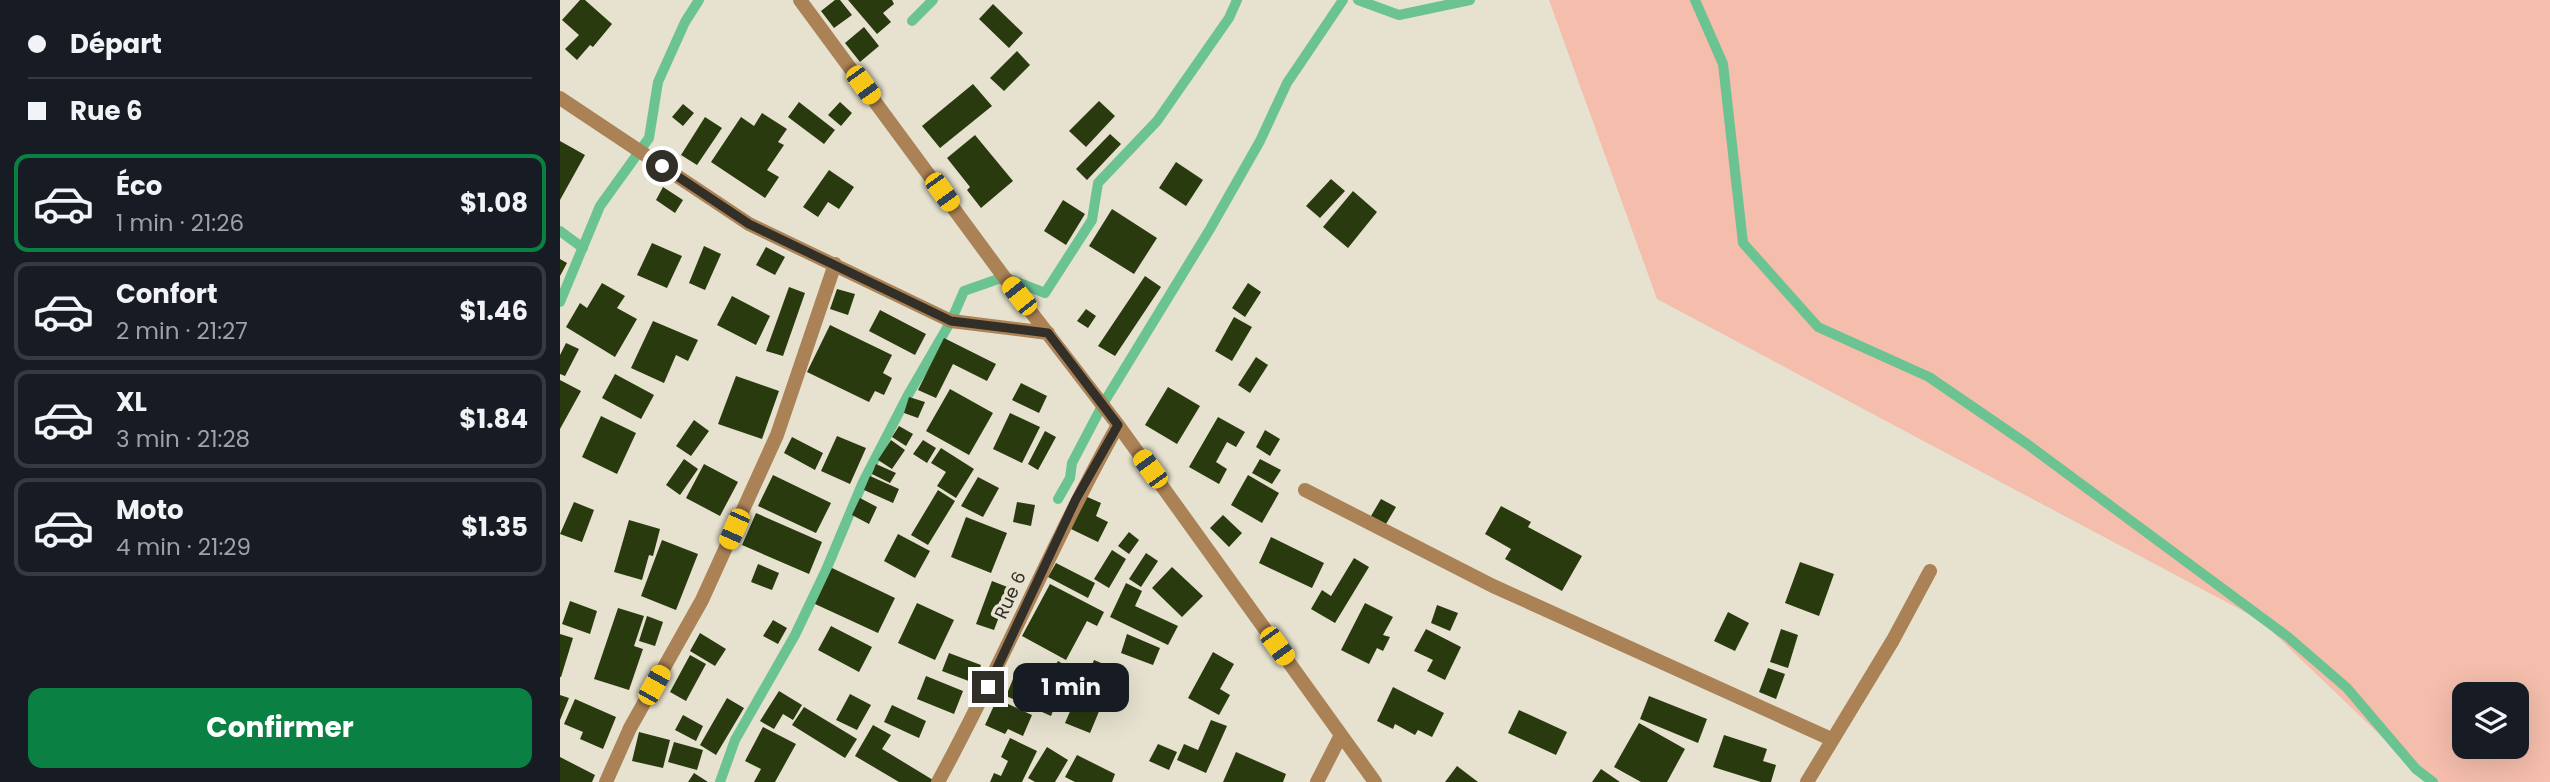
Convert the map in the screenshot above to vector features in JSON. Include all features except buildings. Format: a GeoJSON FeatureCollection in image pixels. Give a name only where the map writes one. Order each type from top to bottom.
{"type":"FeatureCollection","features":[{"type":"Feature","properties":{"kind":"street"},"geometry":{"type":"LineString","coordinates":[[800,0],[1118,425],[1375,782]]}},
{"type":"Feature","properties":{"kind":"street"},"geometry":{"type":"LineString","coordinates":[[560,98],[749,224],[951,321],[1048,333]]}},
{"type":"Feature","properties":{"kind":"street"},"geometry":{"type":"LineString","coordinates":[[606,782],[630,728],[702,600],[777,435],[835,264]]}},
{"type":"Feature","properties":{"kind":"street","name":"Rue 6"},"geometry":{"type":"LineString","coordinates":[[938,782],[976,711],[1076,499],[1118,425]]}},
{"type":"Feature","properties":{"kind":"street"},"geometry":{"type":"LineString","coordinates":[[1305,490],[1493,586],[1831,739]]}},
{"type":"Feature","properties":{"kind":"street"},"geometry":{"type":"LineString","coordinates":[[1807,782],[1893,640],[1930,571]]}},
{"type":"Feature","properties":{"kind":"street"},"geometry":{"type":"LineString","coordinates":[[1317,782],[1340,735]]}},
{"type":"Feature","properties":{"kind":"shaded area"},"geometry":{"type":"Polygon","coordinates":[[[1549,0],[2550,0],[2550,782],[2429,782],[2260,620],[1657,299],[1549,0]]]}},
{"type":"Feature","properties":{"kind":"waterway"},"geometry":{"type":"LineString","coordinates":[[560,302],[600,206],[649,138],[658,82],[685,22],[699,0]]}},
{"type":"Feature","properties":{"kind":"waterway"},"geometry":{"type":"LineString","coordinates":[[912,21],[933,0]]}},
{"type":"Feature","properties":{"kind":"waterway"},"geometry":{"type":"LineString","coordinates":[[720,782],[735,740],[795,635],[863,482],[908,395],[951,321],[964,291],[1004,277],[1045,293],[1092,220],[1098,183],[1157,121],[1229,18],[1237,0]]}},
{"type":"Feature","properties":{"kind":"waterway"},"geometry":{"type":"LineString","coordinates":[[1058,499],[1070,478],[1072,463],[1103,404],[1210,229],[1260,141],[1287,83],[1343,0]]}},
{"type":"Feature","properties":{"kind":"waterway"},"geometry":{"type":"LineString","coordinates":[[1358,0],[1399,15],[1470,0]]}},
{"type":"Feature","properties":{"kind":"waterway"},"geometry":{"type":"LineString","coordinates":[[1695,0],[1723,64],[1743,243],[1818,327],[1929,377],[2027,444],[2288,637],[2347,688],[2416,769],[2433,782]]}},
{"type":"Feature","properties":{"kind":"waterway"},"geometry":{"type":"LineString","coordinates":[[560,231],[583,248]]}},
{"type":"Feature","properties":{"kind":"route"},"geometry":{"type":"LineString","coordinates":[[662,166],[749,224],[951,321],[1048,333],[1118,425],[1076,499],[988,687]]}}]}
